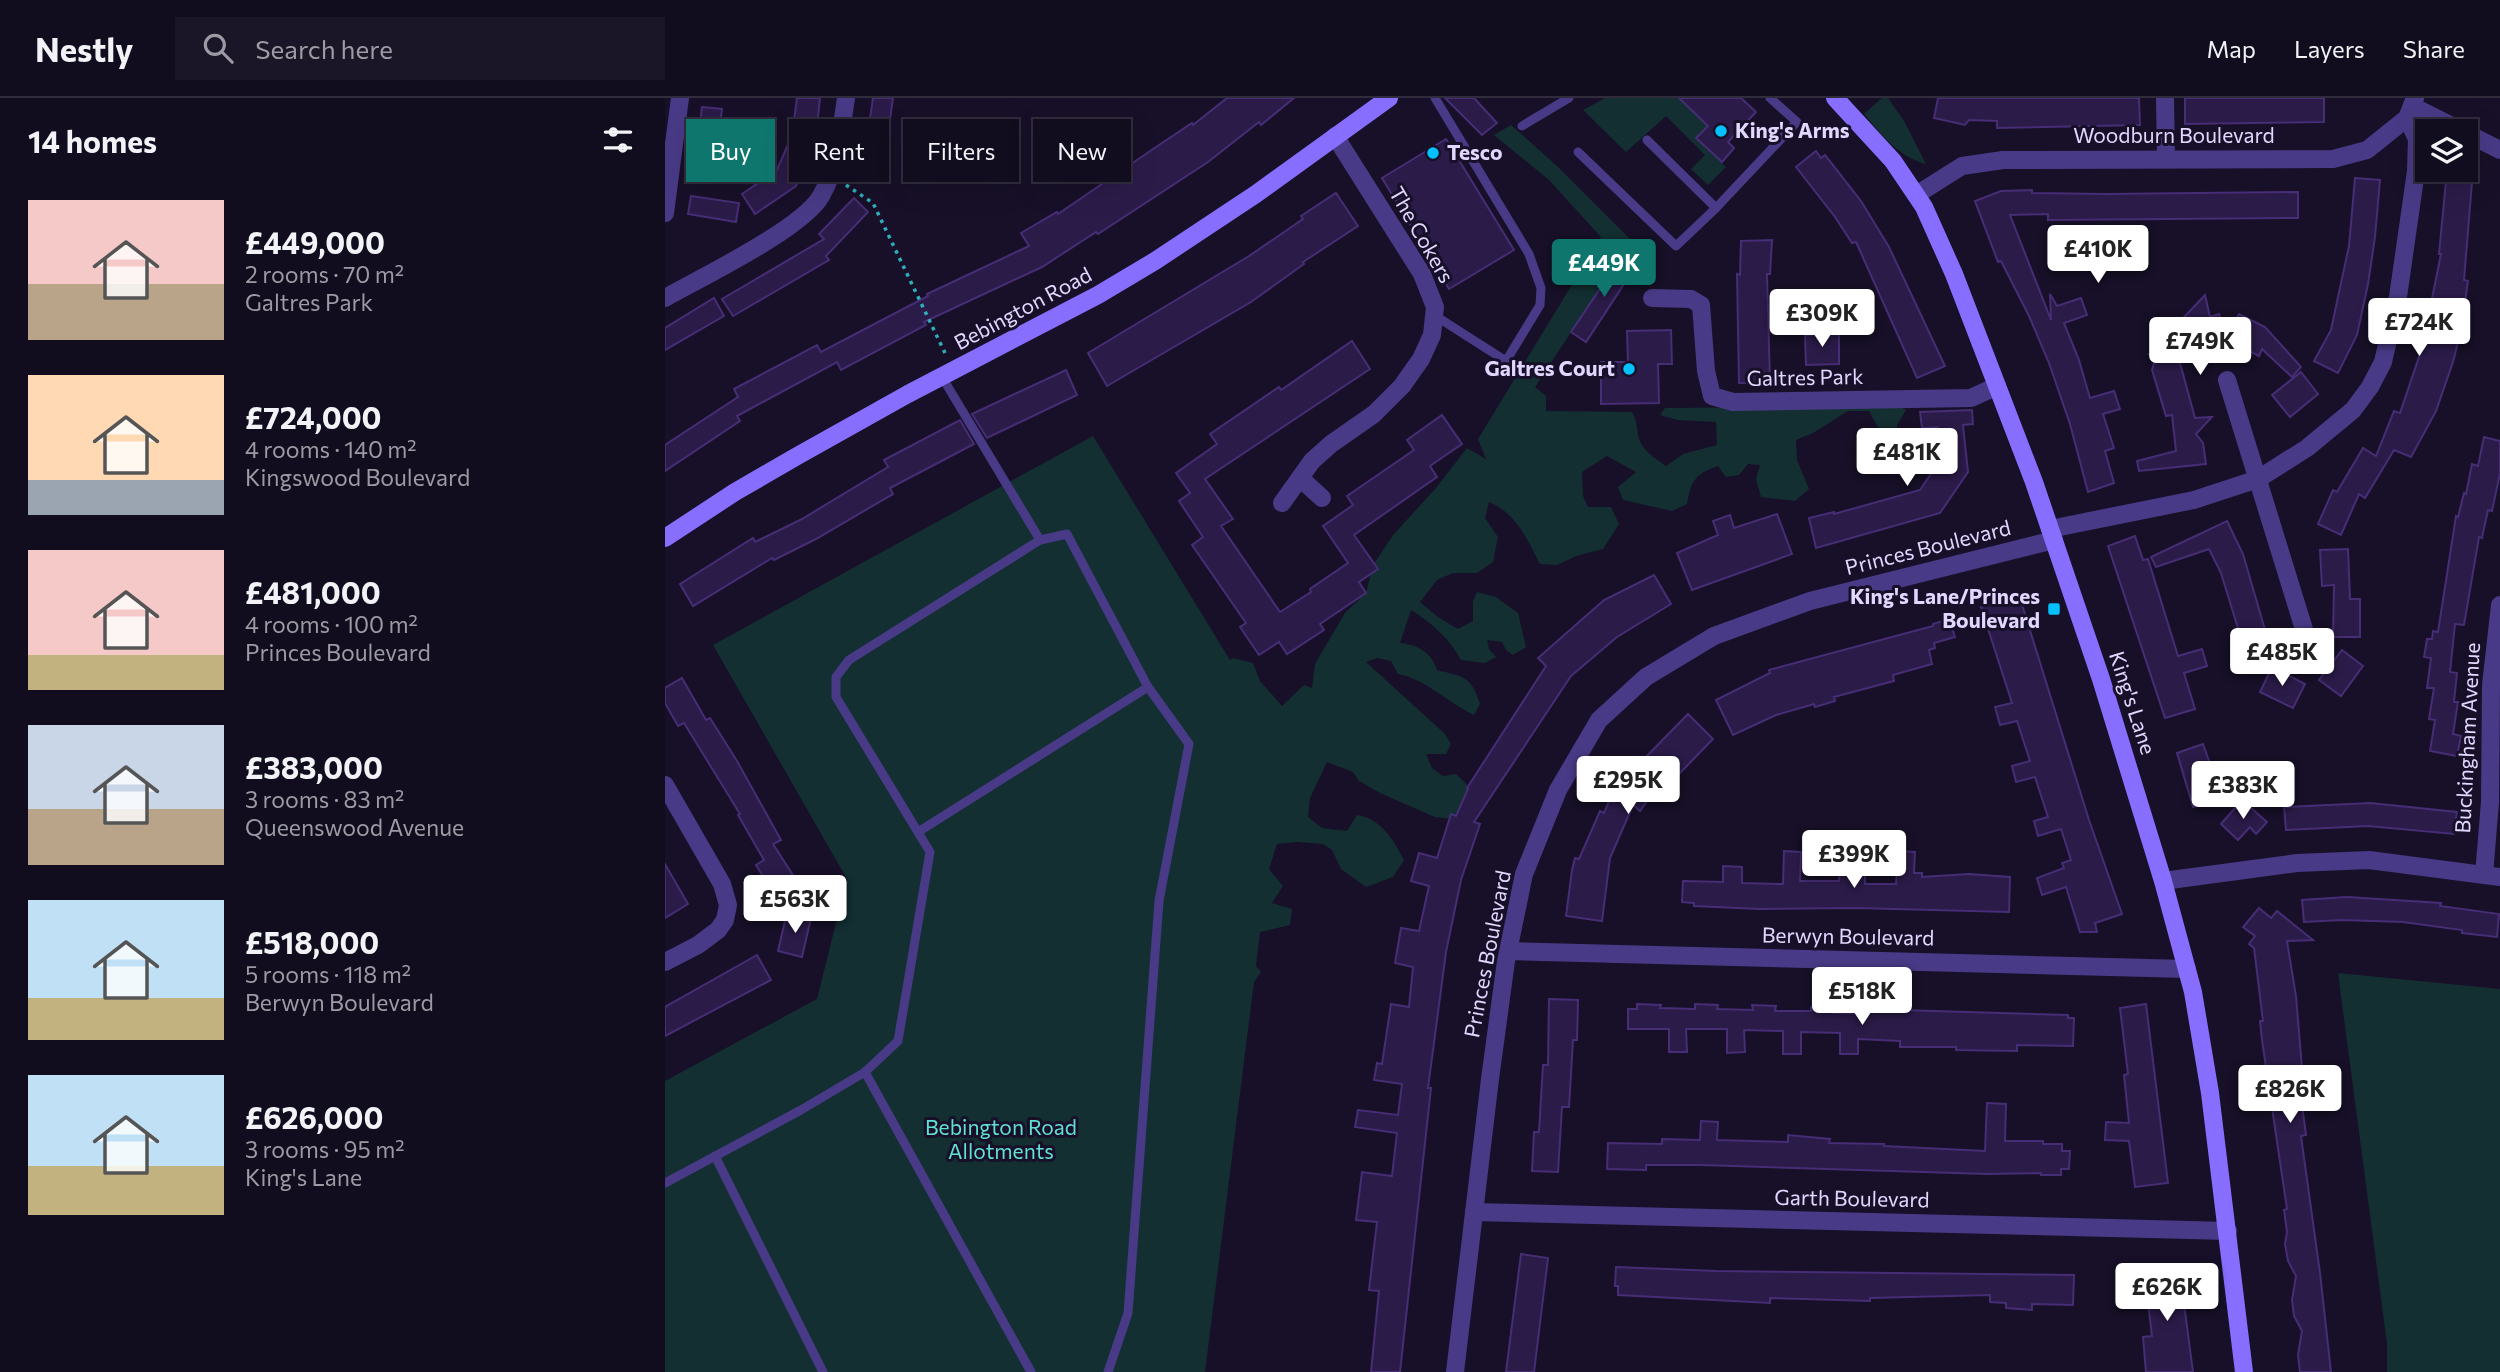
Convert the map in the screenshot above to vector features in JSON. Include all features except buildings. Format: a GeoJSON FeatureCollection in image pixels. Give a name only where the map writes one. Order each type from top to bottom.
{"type":"FeatureCollection","features":[{"type":"Feature","properties":{"kind":"street"},"geometry":{"type":"LineString","coordinates":[[665,213],[680,98]]}},
{"type":"Feature","properties":{"kind":"street"},"geometry":{"type":"LineString","coordinates":[[842,119],[846,98]]}},
{"type":"Feature","properties":{"kind":"street","name":"Bebington Road"},"geometry":{"type":"LineString","coordinates":[[665,538],[735,492],[948,374],[1087,301],[1155,261],[1256,194],[1389,98]]}},
{"type":"Feature","properties":{"kind":"street","name":"King's Lane"},"geometry":{"type":"LineString","coordinates":[[1835,98],[1893,161],[1924,207],[1954,274],[1997,386],[2052,535],[2105,692],[2187,969],[2210,1093],[2244,1372]]}},
{"type":"Feature","properties":{"kind":"street"},"geometry":{"type":"LineString","coordinates":[[2165,98],[2166,159]]}},
{"type":"Feature","properties":{"kind":"street"},"geometry":{"type":"LineString","coordinates":[[2411,107],[2436,119]]}},
{"type":"Feature","properties":{"kind":"street","name":"Woodburn Boulevard"},"geometry":{"type":"LineString","coordinates":[[1916,195],[1962,166],[2003,160],[2333,159],[2367,150],[2411,107]]}},
{"type":"Feature","properties":{"kind":"street","name":"Princes Boulevard"},"geometry":{"type":"LineString","coordinates":[[1455,1372],[1508,951],[1524,874],[1558,790],[1599,720],[1646,677],[1714,636],[1810,601],[2052,535],[2194,500],[2257,479],[2307,448],[2353,410],[2370,387],[2383,362],[2398,297],[2416,171],[2417,139],[2411,107]]}},
{"type":"Feature","properties":{"kind":"street","name":"The Cokers"},"geometry":{"type":"LineString","coordinates":[[1282,503],[1312,461],[1374,414],[1402,386],[1421,359],[1431,335],[1434,316],[1435,307],[1422,274],[1335,136]]}},
{"type":"Feature","properties":{"kind":"street"},"geometry":{"type":"LineString","coordinates":[[2478,139],[2500,150]]}},
{"type":"Feature","properties":{"kind":"street"},"geometry":{"type":"LineString","coordinates":[[665,298],[787,229],[820,198],[828,182]]}},
{"type":"Feature","properties":{"kind":"street","name":"Galtres Park"},"geometry":{"type":"LineString","coordinates":[[1652,299],[1691,299],[1701,306],[1706,371],[1712,396],[1733,402],[1971,398],[1997,386]]}},
{"type":"Feature","properties":{"kind":"street"},"geometry":{"type":"LineString","coordinates":[[2227,380],[2307,639]]}},
{"type":"Feature","properties":{"kind":"street"},"geometry":{"type":"LineString","coordinates":[[1300,478],[1322,498]]}},
{"type":"Feature","properties":{"kind":"street","name":"Buckingham Avenue"},"geometry":{"type":"LineString","coordinates":[[2492,876],[2491,685],[2500,605]]}},
{"type":"Feature","properties":{"kind":"street"},"geometry":{"type":"LineString","coordinates":[[665,785],[722,884],[727,905],[725,919],[718,930],[665,962]]}},
{"type":"Feature","properties":{"kind":"street"},"geometry":{"type":"LineString","coordinates":[[2163,881],[2297,863],[2369,860],[2492,876]]}},
{"type":"Feature","properties":{"kind":"street","name":"Berwyn Boulevard"},"geometry":{"type":"LineString","coordinates":[[1508,951],[2187,969]]}},
{"type":"Feature","properties":{"kind":"street","name":"Garth Boulevard"},"geometry":{"type":"LineString","coordinates":[[1474,1212],[2228,1231]]}},
{"type":"Feature","properties":{"kind":"lane"},"geometry":{"type":"LineString","coordinates":[[1434,316],[1506,360],[1540,305],[1541,288],[1529,254],[1435,98]]}},
{"type":"Feature","properties":{"kind":"lane"},"geometry":{"type":"LineString","coordinates":[[1521,126],[1569,98]]}},
{"type":"Feature","properties":{"kind":"lane"},"geometry":{"type":"LineString","coordinates":[[1578,152],[1676,246],[1797,122],[1770,98]]}},
{"type":"Feature","properties":{"kind":"lane"},"geometry":{"type":"LineString","coordinates":[[1647,140],[1716,208]]}},
{"type":"Feature","properties":{"kind":"lane"},"geometry":{"type":"LineString","coordinates":[[948,374],[1040,540]]}},
{"type":"Feature","properties":{"kind":"lane"},"geometry":{"type":"LineString","coordinates":[[665,1183],[865,1072],[898,1041],[930,852],[836,697],[836,677],[849,660],[1040,540],[1067,534],[1148,687],[1189,744],[1159,901],[1128,1313],[1108,1372]]}},
{"type":"Feature","properties":{"kind":"lane"},"geometry":{"type":"LineString","coordinates":[[918,832],[1148,687]]}},
{"type":"Feature","properties":{"kind":"lane"},"geometry":{"type":"LineString","coordinates":[[865,1072],[1031,1372]]}},
{"type":"Feature","properties":{"kind":"lane"},"geometry":{"type":"LineString","coordinates":[[715,1156],[823,1372]]}},
{"type":"Feature","properties":{"kind":"path"},"geometry":{"type":"LineString","coordinates":[[841,182],[873,204],[948,374]]}},
{"type":"Feature","properties":{"kind":"green space"},"geometry":{"type":"Polygon","coordinates":[[[1605,98],[1686,98],[1683,102],[1700,118],[1711,123],[1696,139],[1726,167],[1708,185],[1691,169],[1705,155],[1666,116],[1626,152],[1583,110],[1605,98]]]}},
{"type":"Feature","properties":{"kind":"green space"},"geometry":{"type":"Polygon","coordinates":[[[1882,98],[1888,98],[1904,121],[1926,164],[1898,150],[1864,114],[1882,98]]]}},
{"type":"Feature","properties":{"kind":"green space","name":"Bebington Road Allotments"},"geometry":{"type":"Polygon","coordinates":[[[1511,125],[1557,166],[1644,253],[1636,266],[1621,256],[1535,387],[1546,396],[1546,411],[1632,412],[1642,445],[1666,466],[1683,454],[1717,445],[1716,422],[1677,420],[1660,415],[1665,408],[1898,406],[1906,410],[1897,425],[1900,442],[1887,443],[1869,411],[1848,411],[1813,433],[1796,440],[1797,460],[1809,489],[1795,501],[1761,497],[1756,479],[1760,465],[1748,464],[1739,475],[1726,477],[1718,466],[1699,475],[1690,489],[1687,504],[1672,511],[1623,500],[1618,487],[1636,472],[1607,456],[1582,472],[1583,496],[1588,507],[1611,507],[1619,524],[1603,549],[1576,556],[1557,565],[1540,564],[1514,520],[1489,502],[1485,518],[1498,537],[1493,562],[1477,573],[1453,573],[1437,580],[1420,602],[1458,629],[1473,621],[1473,601],[1477,592],[1496,597],[1518,613],[1526,647],[1513,655],[1506,650],[1502,642],[1487,640],[1489,649],[1496,657],[1485,663],[1461,660],[1439,632],[1411,610],[1400,643],[1423,650],[1437,670],[1460,676],[1470,683],[1480,704],[1474,715],[1428,686],[1398,674],[1391,661],[1377,658],[1366,662],[1445,734],[1451,744],[1446,754],[1426,754],[1432,768],[1443,776],[1456,774],[1478,795],[1475,805],[1453,819],[1435,817],[1380,793],[1359,781],[1353,772],[1327,762],[1310,798],[1308,817],[1322,828],[1347,831],[1357,815],[1373,820],[1396,845],[1404,860],[1393,877],[1366,887],[1341,869],[1332,850],[1323,844],[1277,844],[1269,869],[1283,886],[1272,903],[1292,909],[1290,925],[1260,932],[1256,966],[1261,972],[1254,982],[1205,1372],[665,1372],[665,1081],[817,999],[847,879],[713,645],[1093,436],[1230,660],[1233,658],[1253,663],[1260,681],[1282,706],[1304,685],[1312,688],[1315,664],[1345,613],[1366,593],[1373,565],[1393,535],[1436,488],[1467,448],[1486,459],[1478,439],[1601,237],[1549,180],[1494,135],[1511,125]]]}},
{"type":"Feature","properties":{"kind":"green space"},"geometry":{"type":"Polygon","coordinates":[[[2338,973],[2500,989],[2500,1372],[2387,1372],[2387,1344],[2338,973]]]}},
{"type":"Feature","properties":{"kind":"place","name":"King's Arms"},"geometry":{"type":"Point","coordinates":[1721,131]}},
{"type":"Feature","properties":{"kind":"place","name":"Tesco"},"geometry":{"type":"Point","coordinates":[1433,153]}},
{"type":"Feature","properties":{"kind":"place","name":"Galtres Court"},"geometry":{"type":"Point","coordinates":[1629,369]}},
{"type":"Feature","properties":{"kind":"place","name":"King's Lane/Princes Boulevard"},"geometry":{"type":"Point","coordinates":[2054,609]}}]}
